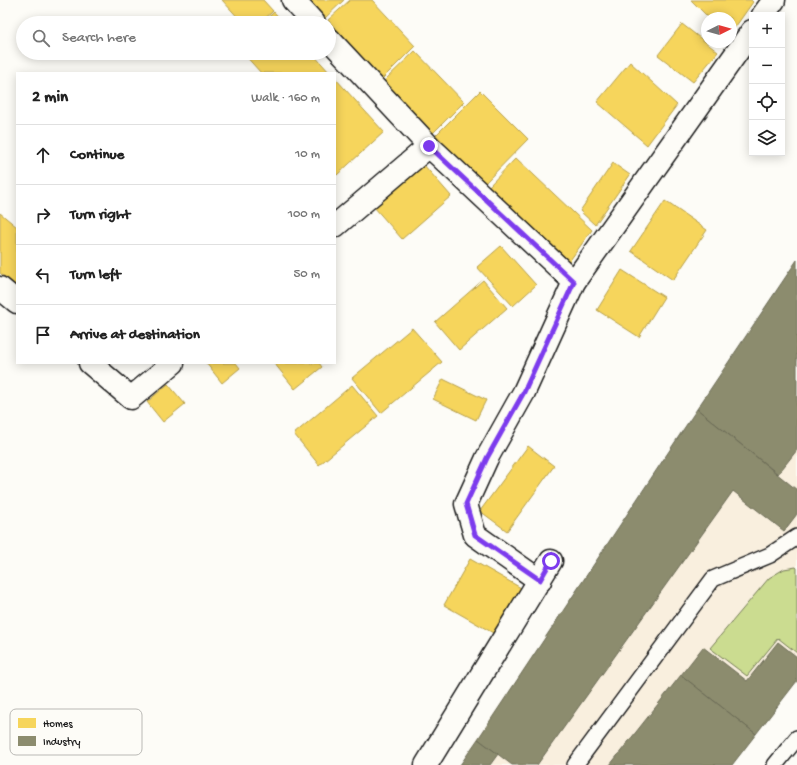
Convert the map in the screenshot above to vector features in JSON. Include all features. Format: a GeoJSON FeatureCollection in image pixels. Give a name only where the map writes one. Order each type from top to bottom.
{"type":"FeatureCollection","features":[{"type":"Feature","properties":{"kind":"street"},"geometry":{"type":"LineString","coordinates":[[293,0],[308,16]]}},
{"type":"Feature","properties":{"kind":"street"},"geometry":{"type":"LineString","coordinates":[[765,12],[774,0]]}},
{"type":"Feature","properties":{"kind":"street"},"geometry":{"type":"LineString","coordinates":[[540,580],[475,535],[466,504],[487,458],[524,392],[574,282],[749,35]]}},
{"type":"Feature","properties":{"kind":"street"},"geometry":{"type":"LineString","coordinates":[[336,46],[429,146],[574,282]]}},
{"type":"Feature","properties":{"kind":"street"},"geometry":{"type":"LineString","coordinates":[[336,225],[429,146]]}},
{"type":"Feature","properties":{"kind":"street"},"geometry":{"type":"LineString","coordinates":[[0,288],[16,301]]}},
{"type":"Feature","properties":{"kind":"street"},"geometry":{"type":"LineString","coordinates":[[91,364],[131,398],[172,364]]}},
{"type":"Feature","properties":{"kind":"street"},"geometry":{"type":"LineString","coordinates":[[426,765],[551,561]]}},
{"type":"Feature","properties":{"kind":"lane"},"geometry":{"type":"LineString","coordinates":[[575,765],[713,579],[770,555],[797,538]]}},
{"type":"Feature","properties":{"kind":"lane"},"geometry":{"type":"LineString","coordinates":[[775,765],[797,738]]}},
{"type":"Feature","properties":{"kind":"shaded area"},"geometry":{"type":"Polygon","coordinates":[[[797,260],[797,681],[732,765],[460,765],[797,260]]]}},
{"type":"Feature","properties":{"kind":"green space"},"geometry":{"type":"Polygon","coordinates":[[[796,567],[797,653],[778,638],[747,676],[710,648],[769,578],[784,569],[796,567]]]}},
{"type":"Feature","properties":{"kind":"building: Homes"},"geometry":{"type":"Polygon","coordinates":[[[222,0],[263,0],[273,11],[268,16],[237,16],[222,0]]]}},
{"type":"Feature","properties":{"kind":"building: Homes"},"geometry":{"type":"Polygon","coordinates":[[[308,0],[344,0],[327,16],[323,16],[308,0]]]}},
{"type":"Feature","properties":{"kind":"building: Homes"},"geometry":{"type":"Polygon","coordinates":[[[350,0],[372,0],[415,46],[382,79],[336,29],[336,16],[332,16],[350,0]]]}},
{"type":"Feature","properties":{"kind":"building: Homes"},"geometry":{"type":"Polygon","coordinates":[[[691,0],[751,0],[753,2],[737,25],[737,12],[703,12],[691,0]]]}},
{"type":"Feature","properties":{"kind":"building: Homes"},"geometry":{"type":"Polygon","coordinates":[[[274,12],[278,16],[270,16],[274,12]]]}},
{"type":"Feature","properties":{"kind":"building: Homes"},"geometry":{"type":"Polygon","coordinates":[[[682,24],[701,39],[701,48],[713,48],[718,52],[693,82],[658,55],[682,24]]]}},
{"type":"Feature","properties":{"kind":"building: Homes"},"geometry":{"type":"Polygon","coordinates":[[[415,51],[464,102],[433,133],[384,81],[415,51]]]}},
{"type":"Feature","properties":{"kind":"building: Homes"},"geometry":{"type":"Polygon","coordinates":[[[249,60],[318,60],[329,72],[260,72],[249,60]]]}},
{"type":"Feature","properties":{"kind":"building: Homes"},"geometry":{"type":"Polygon","coordinates":[[[630,62],[677,105],[647,145],[597,102],[630,62]]]}},
{"type":"Feature","properties":{"kind":"building: Homes"},"geometry":{"type":"Polygon","coordinates":[[[336,79],[384,132],[337,175],[336,174],[336,79]]]}},
{"type":"Feature","properties":{"kind":"building: Homes"},"geometry":{"type":"Polygon","coordinates":[[[480,91],[528,139],[484,184],[435,136],[480,91]]]}},
{"type":"Feature","properties":{"kind":"building: Homes"},"geometry":{"type":"Polygon","coordinates":[[[516,158],[592,230],[568,263],[488,187],[516,158]]]}},
{"type":"Feature","properties":{"kind":"building: Homes"},"geometry":{"type":"Polygon","coordinates":[[[613,163],[630,175],[595,225],[580,211],[613,163]]]}},
{"type":"Feature","properties":{"kind":"building: Homes"},"geometry":{"type":"Polygon","coordinates":[[[423,164],[451,196],[402,239],[374,207],[423,164]]]}},
{"type":"Feature","properties":{"kind":"building: Homes"},"geometry":{"type":"Polygon","coordinates":[[[665,201],[707,230],[673,280],[631,251],[665,201]]]}},
{"type":"Feature","properties":{"kind":"building: Homes"},"geometry":{"type":"Polygon","coordinates":[[[0,213],[16,226],[16,286],[0,273],[0,213]]]}},
{"type":"Feature","properties":{"kind":"building: Homes"},"geometry":{"type":"Polygon","coordinates":[[[501,246],[536,285],[513,306],[477,267],[501,246]]]}},
{"type":"Feature","properties":{"kind":"building: Homes"},"geometry":{"type":"Polygon","coordinates":[[[622,270],[664,297],[639,337],[597,310],[622,270]]]}},
{"type":"Feature","properties":{"kind":"building: Homes"},"geometry":{"type":"Polygon","coordinates":[[[483,280],[507,308],[459,350],[435,322],[483,280]]]}},
{"type":"Feature","properties":{"kind":"building: Homes"},"geometry":{"type":"Polygon","coordinates":[[[412,328],[442,362],[381,413],[352,378],[412,328]]]}},
{"type":"Feature","properties":{"kind":"building: Homes"},"geometry":{"type":"Polygon","coordinates":[[[207,364],[237,364],[240,368],[222,383],[207,364]]]}},
{"type":"Feature","properties":{"kind":"building: Homes"},"geometry":{"type":"Polygon","coordinates":[[[275,364],[320,364],[322,367],[295,389],[275,364]]]}},
{"type":"Feature","properties":{"kind":"building: Homes"},"geometry":{"type":"Polygon","coordinates":[[[443,379],[486,400],[476,420],[433,399],[443,379]]]}},
{"type":"Feature","properties":{"kind":"building: Homes"},"geometry":{"type":"Polygon","coordinates":[[[168,384],[185,404],[163,422],[147,402],[168,384]]]}},
{"type":"Feature","properties":{"kind":"building: Homes"},"geometry":{"type":"Polygon","coordinates":[[[352,385],[378,416],[319,465],[294,434],[352,385]]]}},
{"type":"Feature","properties":{"kind":"building: Homes"},"geometry":{"type":"Polygon","coordinates":[[[528,446],[554,466],[507,531],[480,511],[528,446]]]}},
{"type":"Feature","properties":{"kind":"building: Homes"},"geometry":{"type":"Polygon","coordinates":[[[470,559],[521,588],[495,634],[444,605],[470,559]]]}},
{"type":"Feature","properties":{"kind":"building: Industry"},"geometry":{"type":"Polygon","coordinates":[[[797,260],[797,450],[778,474],[697,409],[797,260]]]}},
{"type":"Feature","properties":{"kind":"building: Industry"},"geometry":{"type":"Polygon","coordinates":[[[697,409],[797,490],[797,514],[784,531],[733,491],[537,765],[512,765],[478,739],[697,409]]]}},
{"type":"Feature","properties":{"kind":"building: Industry"},"geometry":{"type":"Polygon","coordinates":[[[778,642],[797,657],[797,681],[756,734],[681,675],[703,647],[747,681],[778,642]]]}},
{"type":"Feature","properties":{"kind":"building: Industry"},"geometry":{"type":"Polygon","coordinates":[[[681,675],[756,734],[732,765],[610,765],[681,675]]]}},
{"type":"Feature","properties":{"kind":"building: Industry"},"geometry":{"type":"Polygon","coordinates":[[[478,739],[498,754],[490,765],[460,765],[478,739]]]}},
{"type":"Feature","properties":{"kind":"route"},"geometry":{"type":"LineString","coordinates":[[429,146],[574,282],[524,392],[487,458],[466,504],[475,535],[540,580],[551,561]]}}]}
